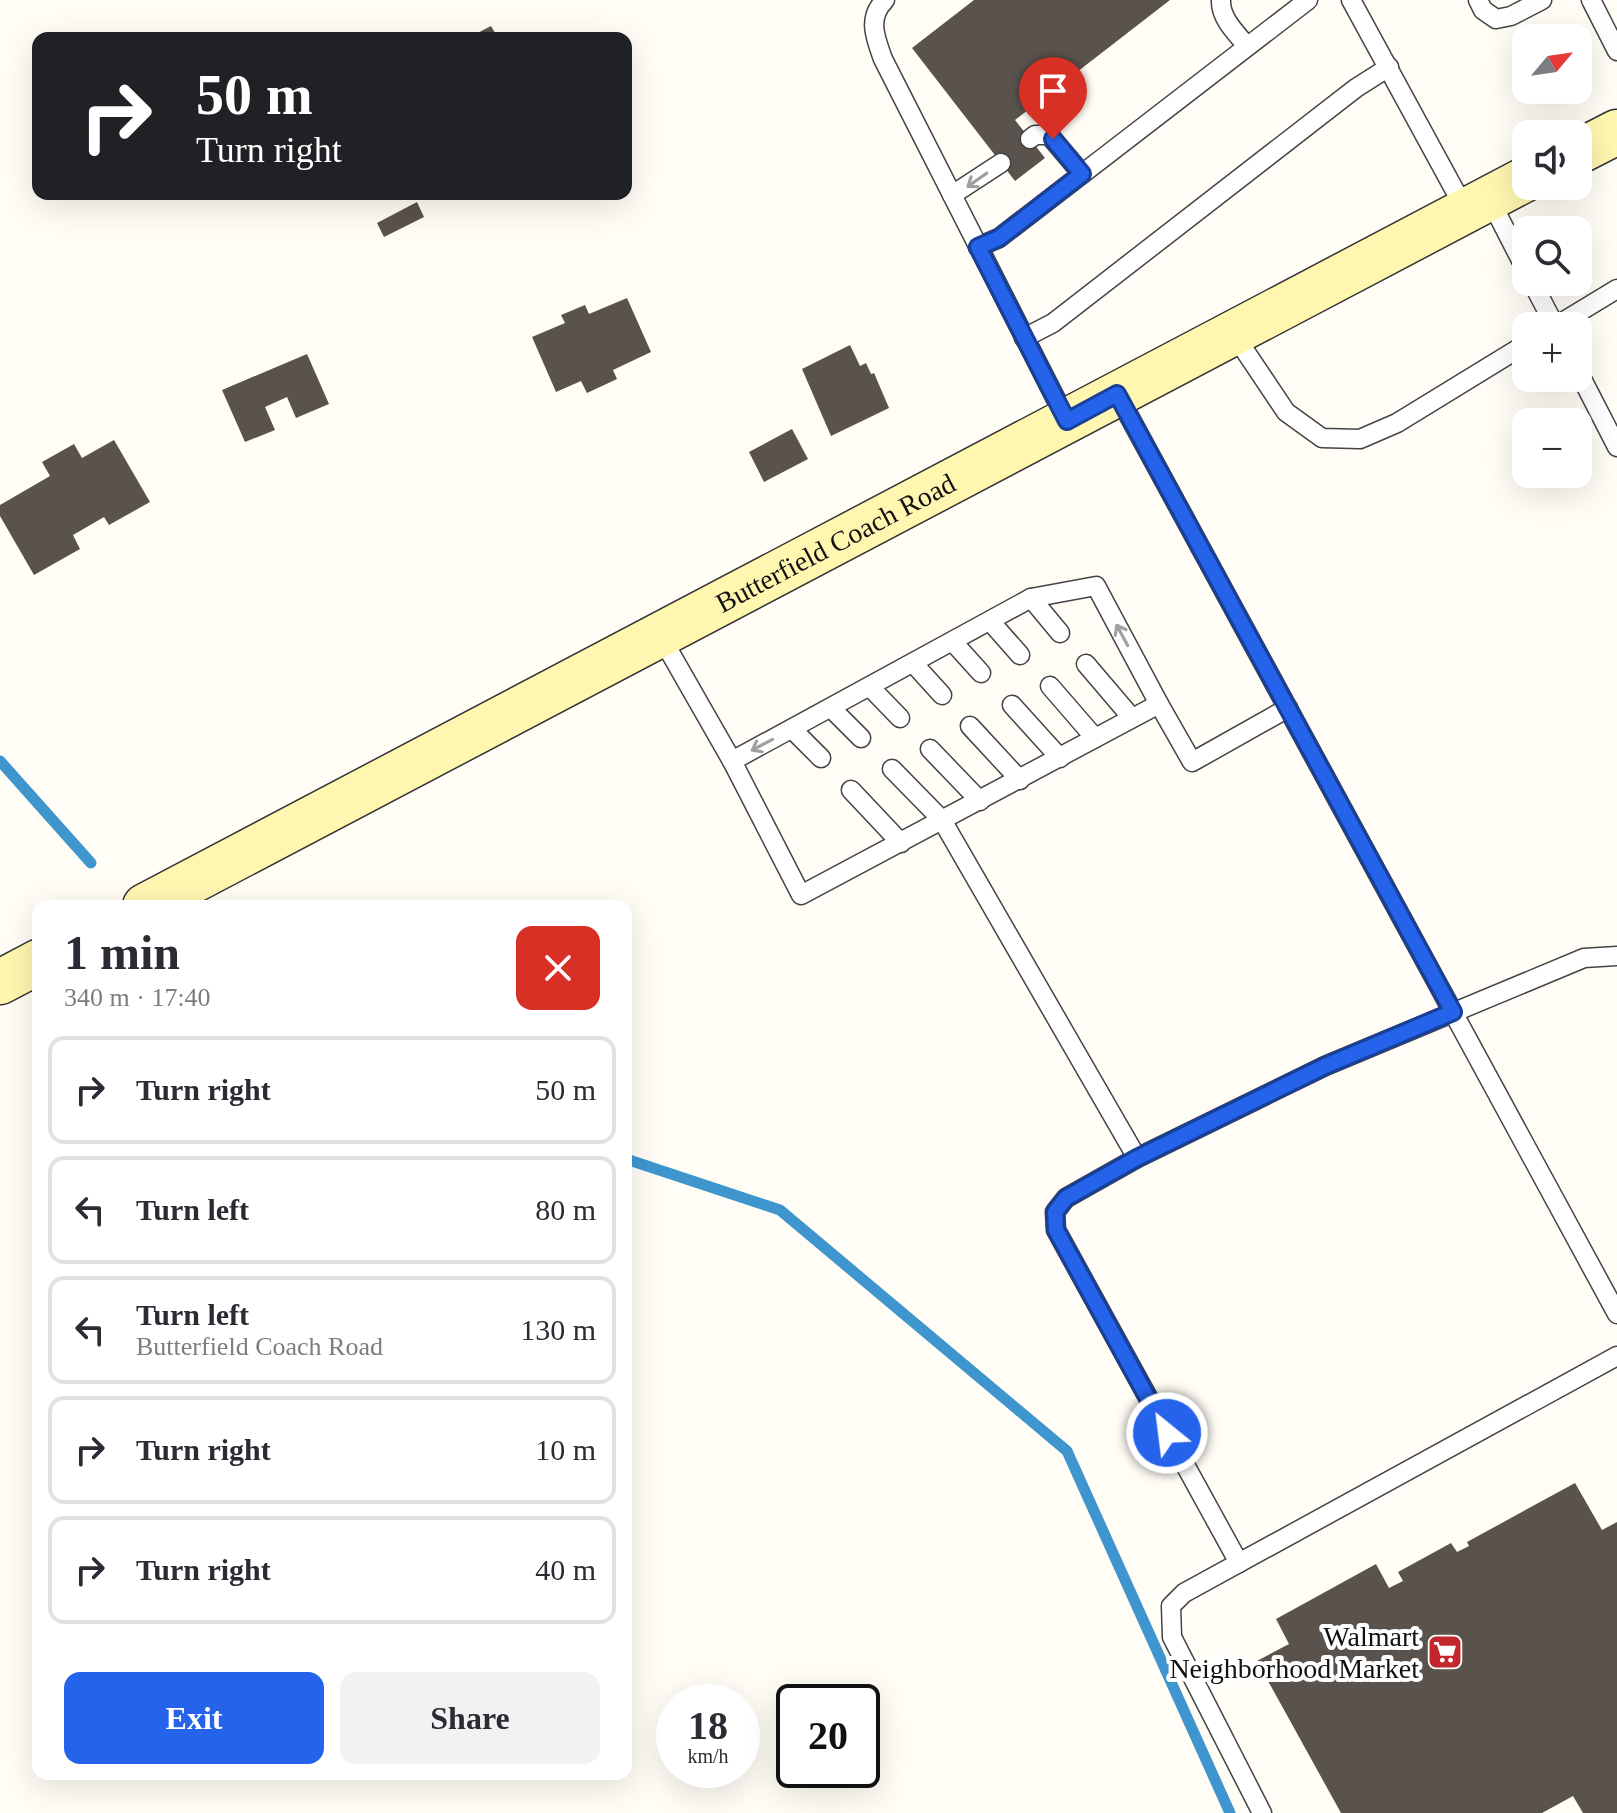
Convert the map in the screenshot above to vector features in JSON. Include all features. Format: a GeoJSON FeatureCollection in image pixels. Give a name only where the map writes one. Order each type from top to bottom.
{"type":"FeatureCollection","features":[{"type":"Feature","properties":{"kind":"main road"},"geometry":{"type":"LineString","coordinates":[[1592,145],[1617,132]]}},
{"type":"Feature","properties":{"kind":"main road","name":"Butterfield Coach Road"},"geometry":{"type":"LineString","coordinates":[[156,900],[1493,196]]}},
{"type":"Feature","properties":{"kind":"main road"},"geometry":{"type":"LineString","coordinates":[[0,982],[32,965]]}},
{"type":"Feature","properties":{"kind":"lane"},"geometry":{"type":"LineString","coordinates":[[885,0],[878,6],[872,22],[883,59],[1067,421]]}},
{"type":"Feature","properties":{"kind":"lane"},"geometry":{"type":"LineString","coordinates":[[1221,0],[1220,9],[1225,19],[1247,46]]}},
{"type":"Feature","properties":{"kind":"lane"},"geometry":{"type":"LineString","coordinates":[[978,247],[999,238],[1308,0]]}},
{"type":"Feature","properties":{"kind":"lane"},"geometry":{"type":"LineString","coordinates":[[1351,0],[1389,67],[1493,196],[1512,239]]}},
{"type":"Feature","properties":{"kind":"lane"},"geometry":{"type":"LineString","coordinates":[[1478,0],[1483,10],[1496,19],[1511,16],[1542,0]]}},
{"type":"Feature","properties":{"kind":"lane"},"geometry":{"type":"LineString","coordinates":[[1591,0],[1617,51]]}},
{"type":"Feature","properties":{"kind":"lane"},"geometry":{"type":"LineString","coordinates":[[1024,338],[1053,323],[1356,88],[1389,67]]}},
{"type":"Feature","properties":{"kind":"lane"},"geometry":{"type":"LineString","coordinates":[[1030,139],[1035,135],[1049,135],[1082,174]]}},
{"type":"Feature","properties":{"kind":"lane"},"geometry":{"type":"LineString","coordinates":[[952,195],[1001,163]]}},
{"type":"Feature","properties":{"kind":"lane"},"geometry":{"type":"LineString","coordinates":[[1579,312],[1617,289]]}},
{"type":"Feature","properties":{"kind":"lane"},"geometry":{"type":"LineString","coordinates":[[1233,333],[1286,412],[1322,438],[1360,439],[1397,423],[1512,353]]}},
{"type":"Feature","properties":{"kind":"lane"},"geometry":{"type":"LineString","coordinates":[[1589,392],[1617,447]]}},
{"type":"Feature","properties":{"kind":"lane"},"geometry":{"type":"LineString","coordinates":[[1117,394],[1617,1314]]}},
{"type":"Feature","properties":{"kind":"lane"},"geometry":{"type":"LineString","coordinates":[[732,761],[1031,598],[1096,586],[1192,762],[1288,708]]}},
{"type":"Feature","properties":{"kind":"lane"},"geometry":{"type":"LineString","coordinates":[[1031,598],[1060,633]]}},
{"type":"Feature","properties":{"kind":"lane"},"geometry":{"type":"LineString","coordinates":[[990,621],[1020,655]]}},
{"type":"Feature","properties":{"kind":"lane"},"geometry":{"type":"LineString","coordinates":[[660,635],[732,761],[801,895],[1159,704]]}},
{"type":"Feature","properties":{"kind":"lane"},"geometry":{"type":"LineString","coordinates":[[953,642],[981,673]]}},
{"type":"Feature","properties":{"kind":"lane"},"geometry":{"type":"LineString","coordinates":[[913,663],[942,695]]}},
{"type":"Feature","properties":{"kind":"lane"},"geometry":{"type":"LineString","coordinates":[[1086,664],[1132,718]]}},
{"type":"Feature","properties":{"kind":"lane"},"geometry":{"type":"LineString","coordinates":[[1050,686],[1095,738]]}},
{"type":"Feature","properties":{"kind":"lane"},"geometry":{"type":"LineString","coordinates":[[870,687],[900,718]]}},
{"type":"Feature","properties":{"kind":"lane"},"geometry":{"type":"LineString","coordinates":[[1012,705],[1060,758]]}},
{"type":"Feature","properties":{"kind":"lane"},"geometry":{"type":"LineString","coordinates":[[831,708],[861,738]]}},
{"type":"Feature","properties":{"kind":"lane"},"geometry":{"type":"LineString","coordinates":[[970,726],[1020,780]]}},
{"type":"Feature","properties":{"kind":"lane"},"geometry":{"type":"LineString","coordinates":[[792,729],[821,758]]}},
{"type":"Feature","properties":{"kind":"lane"},"geometry":{"type":"LineString","coordinates":[[930,749],[980,801]]}},
{"type":"Feature","properties":{"kind":"lane"},"geometry":{"type":"LineString","coordinates":[[892,769],[942,820],[1137,1158]]}},
{"type":"Feature","properties":{"kind":"lane"},"geometry":{"type":"LineString","coordinates":[[851,790],[901,843]]}},
{"type":"Feature","properties":{"kind":"lane"},"geometry":{"type":"LineString","coordinates":[[1239,1563],[1056,1230],[1055,1212],[1066,1198],[1137,1158],[1325,1066],[1584,958],[1617,956]]}},
{"type":"Feature","properties":{"kind":"lane"},"geometry":{"type":"LineString","coordinates":[[1262,1813],[1172,1637],[1171,1606],[1184,1593],[1617,1356]]}},
{"type":"Feature","properties":{"kind":"building"},"geometry":{"type":"Polygon","coordinates":[[[974,0],[1170,0],[1015,120],[1045,158],[1015,181],[912,48],[974,0]]]}},
{"type":"Feature","properties":{"kind":"building"},"geometry":{"type":"Polygon","coordinates":[[[491,26],[494,32],[480,32],[491,26]]]}},
{"type":"Feature","properties":{"kind":"building"},"geometry":{"type":"Polygon","coordinates":[[[417,202],[424,217],[384,237],[377,223],[417,202]]]}},
{"type":"Feature","properties":{"kind":"building"},"geometry":{"type":"Polygon","coordinates":[[[627,298],[651,352],[613,370],[617,379],[587,393],[581,381],[556,392],[532,337],[565,323],[561,315],[585,305],[589,314],[627,298]]]}},
{"type":"Feature","properties":{"kind":"building"},"geometry":{"type":"Polygon","coordinates":[[[850,345],[860,366],[866,363],[871,374],[874,373],[889,408],[831,436],[802,369],[850,345]]]}},
{"type":"Feature","properties":{"kind":"building"},"geometry":{"type":"Polygon","coordinates":[[[307,354],[329,404],[296,418],[287,397],[265,407],[275,430],[245,442],[222,390],[307,354]]]}},
{"type":"Feature","properties":{"kind":"building"},"geometry":{"type":"Polygon","coordinates":[[[792,429],[808,459],[764,482],[749,452],[792,429]]]}},
{"type":"Feature","properties":{"kind":"building"},"geometry":{"type":"Polygon","coordinates":[[[114,440],[150,502],[109,525],[104,517],[73,535],[80,549],[34,575],[0,516],[0,505],[50,476],[42,462],[74,444],[82,458],[114,440]]]}},
{"type":"Feature","properties":{"kind":"building","name":"Walmart Neighborhood Market"},"geometry":{"type":"Polygon","coordinates":[[[1575,1483],[1602,1530],[1617,1522],[1617,1813],[1583,1813],[1573,1796],[1542,1813],[1341,1813],[1257,1661],[1289,1644],[1276,1619],[1376,1564],[1389,1588],[1403,1581],[1398,1572],[1451,1543],[1457,1552],[1469,1546],[1467,1542],[1575,1483]]]}},
{"type":"Feature","properties":{"kind":"waterway"},"geometry":{"type":"LineString","coordinates":[[0,761],[91,863]]}},
{"type":"Feature","properties":{"kind":"waterway"},"geometry":{"type":"LineString","coordinates":[[632,1161],[780,1210],[1067,1451],[1230,1813]]}},
{"type":"Feature","properties":{"kind":"place","name":"Walmart Neighborhood Market"},"geometry":{"type":"Point","coordinates":[1445,1652]}},
{"type":"Feature","properties":{"kind":"route"},"geometry":{"type":"LineString","coordinates":[[1053,139],[1082,174],[999,238],[978,247],[1067,421],[1117,394],[1453,1012],[1325,1066],[1137,1158],[1066,1198],[1055,1212],[1056,1230],[1167,1433]]}}]}
